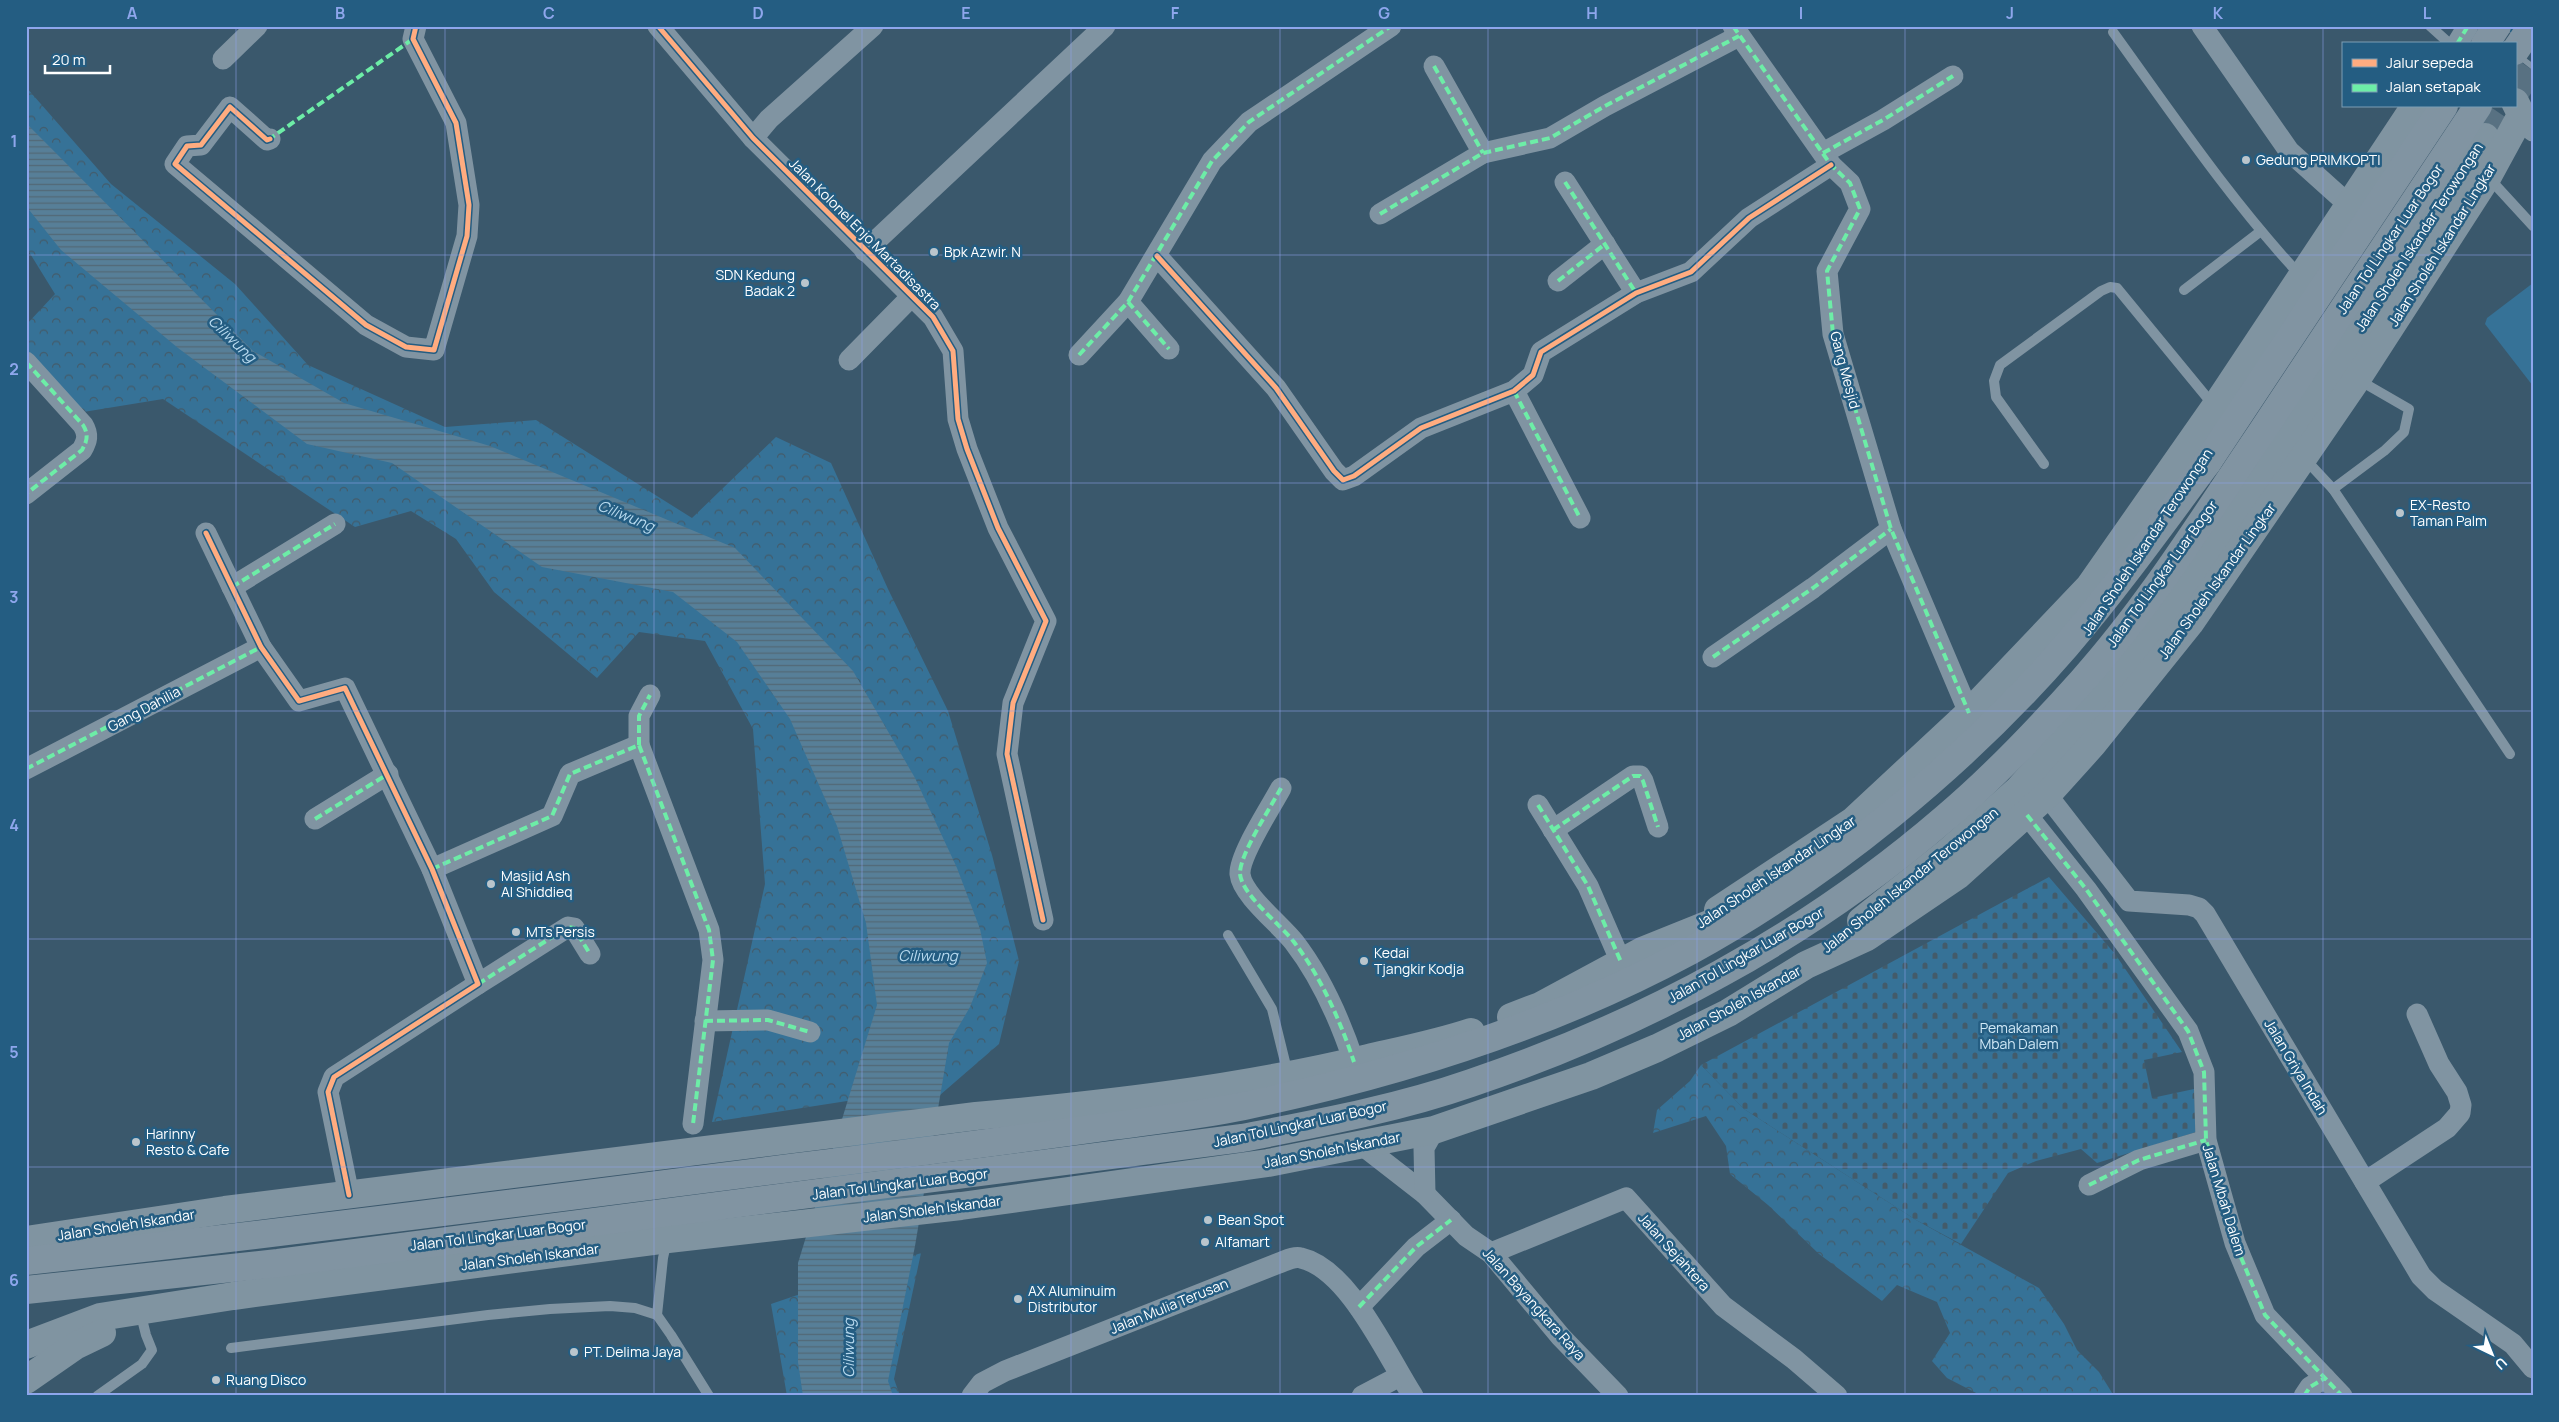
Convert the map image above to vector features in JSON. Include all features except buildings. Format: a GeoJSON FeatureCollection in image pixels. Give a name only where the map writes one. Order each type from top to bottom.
{"type":"FeatureCollection","features":[{"type":"Feature","properties":{"kind":"highway"},"geometry":{"type":"LineString","coordinates":[[2486,42],[2497,26]]}},
{"type":"Feature","properties":{"kind":"highway"},"geometry":{"type":"LineString","coordinates":[[2516,50],[2532,26]]}},
{"type":"Feature","properties":{"kind":"highway","name":"Jalan Sholeh Iskandar Lingkar"},"geometry":{"type":"LineString","coordinates":[[1688,931],[1854,821],[1969,713],[2089,587],[2215,407],[2414,108]]}},
{"type":"Feature","properties":{"kind":"highway","name":"Jalan Sholeh Iskandar Terowongan"},"geometry":{"type":"LineString","coordinates":[[1688,931],[1809,885],[1965,761],[2092,628],[2437,108]]}},
{"type":"Feature","properties":{"kind":"highway","name":"Jalan Tol Lingkar Luar Bogor"},"geometry":{"type":"LineString","coordinates":[[26,1261],[278,1234],[1057,1134],[1238,1108],[1338,1084],[1462,1049],[1600,995],[1692,950],[1787,890],[1921,789],[2005,710],[2063,650],[2110,593],[2207,463],[2443,108]]}},
{"type":"Feature","properties":{"kind":"highway","name":"Jalan Tol Lingkar Luar Bogor"},"geometry":{"type":"LineString","coordinates":[[26,1290],[278,1262],[1242,1138],[1357,1116],[1467,1085],[1574,1046],[1690,991],[1794,930],[1866,882],[1947,818],[2011,757],[2084,679],[2138,612],[2214,502],[2477,108]]}},
{"type":"Feature","properties":{"kind":"highway","name":"Jalan Sholeh Iskandar Lingkar"},"geometry":{"type":"LineString","coordinates":[[1806,965],[1867,937],[1958,876],[2027,815],[2092,745],[2190,622],[2304,458],[2488,176],[2522,117]]}},
{"type":"Feature","properties":{"kind":"highway","name":"Jalan Sholeh Iskandar Terowongan"},"geometry":{"type":"LineString","coordinates":[[1806,965],[1948,852],[2018,790],[2130,666],[2270,467],[2484,138]]}},
{"type":"Feature","properties":{"kind":"highway","name":"Jalan Sholeh Iskandar"},"geometry":{"type":"LineString","coordinates":[[26,1240],[224,1210],[976,1116],[1086,1106],[1289,1077],[1460,1036],[1501,1022],[1540,1006],[1621,962],[1688,931]]}},
{"type":"Feature","properties":{"kind":"highway","name":"Jalan Sholeh Iskandar"},"geometry":{"type":"LineString","coordinates":[[26,1345],[100,1317],[170,1306],[778,1226],[961,1206],[1268,1163],[1362,1146],[1434,1130],[1591,1076],[1657,1048],[1728,1012],[1806,965]]}},
{"type":"Feature","properties":{"kind":"highway"},"geometry":{"type":"LineString","coordinates":[[26,1380],[75,1346],[141,1315],[170,1306]]}},
{"type":"Feature","properties":{"kind":"street"},"geometry":{"type":"LineString","coordinates":[[223,59],[257,26]]}},
{"type":"Feature","properties":{"kind":"street"},"geometry":{"type":"LineString","coordinates":[[270,139],[267,140],[230,107],[201,144],[187,146],[175,164],[366,325],[406,347],[434,350],[467,236],[469,205],[456,123],[413,39],[416,26]]}},
{"type":"Feature","properties":{"kind":"street","name":"Jalan Kolonel Enjo Martadisastra"},"geometry":{"type":"LineString","coordinates":[[658,26],[753,138],[865,251],[934,317],[953,351],[958,419],[967,449],[998,528],[1046,621],[1013,702],[1008,754],[1043,920]]}},
{"type":"Feature","properties":{"kind":"street"},"geometry":{"type":"LineString","coordinates":[[753,138],[769,119],[873,26]]}},
{"type":"Feature","properties":{"kind":"street"},"geometry":{"type":"LineString","coordinates":[[865,251],[1105,26]]}},
{"type":"Feature","properties":{"kind":"street"},"geometry":{"type":"LineString","coordinates":[[1079,355],[1128,302],[1157,256],[1212,160],[1249,122],[1391,26]]}},
{"type":"Feature","properties":{"kind":"street"},"geometry":{"type":"LineString","coordinates":[[2202,26],[2289,151],[2349,205]]}},
{"type":"Feature","properties":{"kind":"street"},"geometry":{"type":"LineString","coordinates":[[2458,42],[2468,26]]}},
{"type":"Feature","properties":{"kind":"street"},"geometry":{"type":"LineString","coordinates":[[1380,214],[1483,153],[1550,138],[1736,31]]}},
{"type":"Feature","properties":{"kind":"street","name":"Gang Mesjid"},"geometry":{"type":"LineString","coordinates":[[1736,31],[1827,159],[1850,182],[1860,209],[1827,271],[1833,334],[1891,529],[1969,713]]}},
{"type":"Feature","properties":{"kind":"street"},"geometry":{"type":"LineString","coordinates":[[1434,66],[1483,153]]}},
{"type":"Feature","properties":{"kind":"street"},"geometry":{"type":"LineString","coordinates":[[1157,256],[1276,388],[1334,471],[1343,480],[1354,476],[1421,428],[1514,391],[1533,375],[1541,352],[1636,293],[1691,272],[1749,218],[1827,159],[1883,120],[1953,76]]}},
{"type":"Feature","properties":{"kind":"street"},"geometry":{"type":"LineString","coordinates":[[1565,182],[1636,293]]}},
{"type":"Feature","properties":{"kind":"street"},"geometry":{"type":"LineString","coordinates":[[1558,281],[1604,244]]}},
{"type":"Feature","properties":{"kind":"street"},"geometry":{"type":"LineString","coordinates":[[849,360],[913,295]]}},
{"type":"Feature","properties":{"kind":"street"},"geometry":{"type":"LineString","coordinates":[[1128,302],[1169,349]]}},
{"type":"Feature","properties":{"kind":"street"},"geometry":{"type":"LineString","coordinates":[[26,362],[88,433],[87,442],[82,450],[26,494]]}},
{"type":"Feature","properties":{"kind":"street"},"geometry":{"type":"LineString","coordinates":[[1514,391],[1580,518]]}},
{"type":"Feature","properties":{"kind":"street"},"geometry":{"type":"LineString","coordinates":[[232,587],[336,524]]}},
{"type":"Feature","properties":{"kind":"street"},"geometry":{"type":"LineString","coordinates":[[1714,657],[1813,588],[1891,529]]}},
{"type":"Feature","properties":{"kind":"street"},"geometry":{"type":"LineString","coordinates":[[206,533],[261,647],[298,701],[345,688],[432,869],[478,984]]}},
{"type":"Feature","properties":{"kind":"street","name":"Gang Dahilia"},"geometry":{"type":"LineString","coordinates":[[26,769],[261,647]]}},
{"type":"Feature","properties":{"kind":"street"},"geometry":{"type":"LineString","coordinates":[[650,694],[639,716],[639,745],[709,930],[714,960],[693,1124]]}},
{"type":"Feature","properties":{"kind":"street"},"geometry":{"type":"LineString","coordinates":[[432,869],[552,816],[570,774],[639,745]]}},
{"type":"Feature","properties":{"kind":"street"},"geometry":{"type":"LineString","coordinates":[[315,819],[388,774]]}},
{"type":"Feature","properties":{"kind":"street"},"geometry":{"type":"LineString","coordinates":[[1553,830],[1633,776],[1640,776],[1644,781],[1658,827]]}},
{"type":"Feature","properties":{"kind":"street"},"geometry":{"type":"LineString","coordinates":[[1281,788],[1241,861],[1242,884],[1294,941],[1313,971],[1342,1028],[1354,1062]]}},
{"type":"Feature","properties":{"kind":"street","name":"Jalan Griya Indah"},"geometry":{"type":"LineString","coordinates":[[2047,795],[2129,901],[2189,905],[2198,908],[2205,914],[2421,1276],[2435,1290],[2513,1344],[2533,1368]]}},
{"type":"Feature","properties":{"kind":"street"},"geometry":{"type":"LineString","coordinates":[[1538,805],[1588,886],[1621,962]]}},
{"type":"Feature","properties":{"kind":"street","name":"Jalan Mbah Dalem"},"geometry":{"type":"LineString","coordinates":[[2027,815],[2086,889],[2188,1031],[2204,1072],[2206,1140],[2235,1243],[2265,1315],[2342,1396]]}},
{"type":"Feature","properties":{"kind":"street"},"geometry":{"type":"LineString","coordinates":[[349,1195],[328,1092],[334,1077],[568,927],[574,928],[590,954]]}},
{"type":"Feature","properties":{"kind":"street"},"geometry":{"type":"LineString","coordinates":[[2365,1182],[2447,1128],[2460,1113],[2461,1105],[2457,1092],[2439,1064],[2417,1014]]}},
{"type":"Feature","properties":{"kind":"street"},"geometry":{"type":"LineString","coordinates":[[705,1021],[768,1020],[810,1032]]}},
{"type":"Feature","properties":{"kind":"street"},"geometry":{"type":"LineString","coordinates":[[1425,1194],[1424,1148],[1434,1130]]}},
{"type":"Feature","properties":{"kind":"street"},"geometry":{"type":"LineString","coordinates":[[2088,1185],[2139,1160],[2206,1140]]}},
{"type":"Feature","properties":{"kind":"street","name":"Jalan Bayangkara Raya"},"geometry":{"type":"LineString","coordinates":[[1362,1146],[1425,1194],[1466,1236],[1491,1253],[1562,1337],[1618,1396]]}},
{"type":"Feature","properties":{"kind":"street","name":"Jalan Sejahtera"},"geometry":{"type":"LineString","coordinates":[[1491,1253],[1626,1198],[1723,1306],[1794,1358],[1837,1396]]}},
{"type":"Feature","properties":{"kind":"street"},"geometry":{"type":"LineString","coordinates":[[1359,1307],[1416,1247],[1451,1220]]}},
{"type":"Feature","properties":{"kind":"street","name":"Jalan Mulia Terusan"},"geometry":{"type":"LineString","coordinates":[[972,1396],[982,1382],[1005,1371],[1269,1266],[1299,1257],[1320,1265],[1343,1287],[1359,1307],[1413,1396]]}},
{"type":"Feature","properties":{"kind":"street"},"geometry":{"type":"LineString","coordinates":[[1362,1396],[1400,1376]]}},
{"type":"Feature","properties":{"kind":"street"},"geometry":{"type":"LineString","coordinates":[[2304,1396],[2310,1387],[2326,1378]]}},
{"type":"Feature","properties":{"kind":"lane"},"geometry":{"type":"LineString","coordinates":[[2430,26],[2448,42]]}},
{"type":"Feature","properties":{"kind":"lane"},"geometry":{"type":"LineString","coordinates":[[2113,32],[2186,134],[2261,231],[2302,278]]}},
{"type":"Feature","properties":{"kind":"lane"},"geometry":{"type":"LineString","coordinates":[[2488,176],[2533,226]]}},
{"type":"Feature","properties":{"kind":"lane"},"geometry":{"type":"LineString","coordinates":[[2184,290],[2261,231]]}},
{"type":"Feature","properties":{"kind":"lane"},"geometry":{"type":"LineString","coordinates":[[2044,464],[1996,397],[1994,381],[2000,365],[2101,291],[2110,287],[2116,288],[2215,407]]}},
{"type":"Feature","properties":{"kind":"lane"},"geometry":{"type":"LineString","coordinates":[[2333,489],[2384,450],[2404,432],[2409,409],[2356,379]]}},
{"type":"Feature","properties":{"kind":"lane"},"geometry":{"type":"LineString","coordinates":[[2304,458],[2333,489],[2510,754]]}},
{"type":"Feature","properties":{"kind":"lane"},"geometry":{"type":"LineString","coordinates":[[1228,935],[1272,1009],[1289,1077]]}},
{"type":"Feature","properties":{"kind":"lane"},"geometry":{"type":"LineString","coordinates":[[668,1240],[663,1258],[657,1315],[708,1396]]}},
{"type":"Feature","properties":{"kind":"lane"},"geometry":{"type":"LineString","coordinates":[[231,1348],[488,1315],[550,1309],[618,1307],[635,1308],[657,1315]]}},
{"type":"Feature","properties":{"kind":"lane"},"geometry":{"type":"LineString","coordinates":[[97,1396],[142,1364],[152,1350],[141,1315]]}},
{"type":"Feature","properties":{"kind":"green space"},"geometry":{"type":"Polygon","coordinates":[[[26,87],[111,184],[235,284],[308,365],[445,427],[536,420],[692,518],[776,437],[831,463],[888,589],[948,711],[992,855],[1019,961],[999,1044],[940,1095],[847,1101],[712,1122],[765,884],[753,729],[705,641],[639,632],[597,678],[494,592],[456,539],[411,511],[355,527],[163,399],[71,414],[26,363],[26,325],[55,294],[26,247],[26,87]]]}},
{"type":"Feature","properties":{"kind":"green space"},"geometry":{"type":"Polygon","coordinates":[[[2533,283],[2533,386],[2485,324],[2487,318],[2533,283]]]}},
{"type":"Feature","properties":{"kind":"green space","name":"Pemakaman Mbah Dalem"},"geometry":{"type":"Polygon","coordinates":[[[2049,877],[2115,954],[2182,1052],[2144,1060],[2152,1098],[2194,1089],[2196,1132],[2097,1163],[2081,1149],[2036,1161],[2008,1173],[1961,1244],[1916,1220],[1744,1109],[1701,1065],[2049,877]]]}},
{"type":"Feature","properties":{"kind":"green space"},"geometry":{"type":"Polygon","coordinates":[[[1701,1065],[1744,1109],[1916,1220],[2039,1288],[2064,1324],[2077,1350],[2099,1372],[2114,1396],[1982,1396],[1947,1378],[1932,1361],[1950,1333],[1937,1302],[1897,1285],[1882,1301],[1819,1254],[1768,1205],[1730,1174],[1726,1146],[1706,1116],[1653,1133],[1657,1110],[1690,1081],[1701,1065]]]}},
{"type":"Feature","properties":{"kind":"green space"},"geometry":{"type":"Polygon","coordinates":[[[921,1253],[894,1379],[900,1396],[787,1396],[771,1304],[921,1253]]]}},
{"type":"Feature","properties":{"kind":"water","name":"Ciliwung"},"geometry":{"type":"Polygon","coordinates":[[[26,123],[253,351],[344,403],[490,446],[735,548],[853,671],[915,778],[957,868],[980,929],[987,963],[970,1007],[949,1043],[915,1246],[888,1381],[893,1396],[803,1396],[798,1362],[798,1263],[877,1005],[866,923],[837,826],[790,719],[737,642],[673,592],[542,567],[392,463],[307,444],[178,348],[61,250],[26,206],[26,123]]]}},
{"type":"Feature","properties":{"kind":"tunnel"},"geometry":{"type":"LineString","coordinates":[[2516,91],[2533,66]]}},
{"type":"Feature","properties":{"kind":"tunnel"},"geometry":{"type":"LineString","coordinates":[[2485,137],[2505,108]]}},
{"type":"Feature","properties":{"kind":"railway"},"geometry":{"type":"LineString","coordinates":[[2484,26],[2502,42]]}},
{"type":"Feature","properties":{"kind":"railway"},"geometry":{"type":"LineString","coordinates":[[2506,26],[2533,49]]}},
{"type":"Feature","properties":{"kind":"railway"},"geometry":{"type":"LineString","coordinates":[[2516,54],[2533,67]]}},
{"type":"Feature","properties":{"kind":"marked path"},"geometry":{"type":"LineString","coordinates":[[1079,355],[1128,302],[1212,161],[1249,122],[1391,26]]}},
{"type":"Feature","properties":{"kind":"marked path"},"geometry":{"type":"LineString","coordinates":[[1733,26],[1831,165],[1850,183],[1860,209],[1827,271],[1833,334],[1891,529],[1969,713]]}},
{"type":"Feature","properties":{"kind":"marked path"},"geometry":{"type":"LineString","coordinates":[[2458,42],[2468,26]]}},
{"type":"Feature","properties":{"kind":"marked path"},"geometry":{"type":"LineString","coordinates":[[1380,214],[1483,153],[1550,138],[1605,106],[1739,36]]}},
{"type":"Feature","properties":{"kind":"marked path"},"geometry":{"type":"LineString","coordinates":[[268,140],[413,39]]}},
{"type":"Feature","properties":{"kind":"marked path"},"geometry":{"type":"LineString","coordinates":[[1434,66],[1483,153]]}},
{"type":"Feature","properties":{"kind":"marked path"},"geometry":{"type":"LineString","coordinates":[[1823,153],[1883,120],[1953,76]]}},
{"type":"Feature","properties":{"kind":"marked path"},"geometry":{"type":"LineString","coordinates":[[1565,182],[1636,293]]}},
{"type":"Feature","properties":{"kind":"marked path"},"geometry":{"type":"LineString","coordinates":[[1558,281],[1605,244]]}},
{"type":"Feature","properties":{"kind":"marked path"},"geometry":{"type":"LineString","coordinates":[[1128,302],[1169,349]]}},
{"type":"Feature","properties":{"kind":"marked path"},"geometry":{"type":"LineString","coordinates":[[26,362],[83,425],[87,435],[82,450],[26,494]]}},
{"type":"Feature","properties":{"kind":"marked path"},"geometry":{"type":"LineString","coordinates":[[1514,391],[1580,518]]}},
{"type":"Feature","properties":{"kind":"marked path"},"geometry":{"type":"LineString","coordinates":[[232,587],[335,524]]}},
{"type":"Feature","properties":{"kind":"marked path"},"geometry":{"type":"LineString","coordinates":[[1713,657],[1813,588],[1891,529]]}},
{"type":"Feature","properties":{"kind":"marked path"},"geometry":{"type":"LineString","coordinates":[[26,769],[261,647]]}},
{"type":"Feature","properties":{"kind":"marked path"},"geometry":{"type":"LineString","coordinates":[[639,745],[639,716],[650,695]]}},
{"type":"Feature","properties":{"kind":"marked path"},"geometry":{"type":"LineString","coordinates":[[432,869],[552,816],[570,774],[639,745],[709,930],[713,960],[693,1124]]}},
{"type":"Feature","properties":{"kind":"marked path"},"geometry":{"type":"LineString","coordinates":[[315,819],[388,774]]}},
{"type":"Feature","properties":{"kind":"marked path"},"geometry":{"type":"LineString","coordinates":[[1553,830],[1633,776],[1640,776],[1643,781],[1658,827]]}},
{"type":"Feature","properties":{"kind":"marked path"},"geometry":{"type":"LineString","coordinates":[[1281,788],[1256,831],[1245,855],[1240,874],[1242,882],[1263,910],[1288,935],[1304,955],[1336,1015],[1354,1062]]}},
{"type":"Feature","properties":{"kind":"marked path"},"geometry":{"type":"LineString","coordinates":[[1538,805],[1588,886],[1621,962]]}},
{"type":"Feature","properties":{"kind":"marked path"},"geometry":{"type":"LineString","coordinates":[[2027,815],[2086,889],[2188,1031],[2204,1072],[2206,1140],[2235,1243],[2265,1315],[2342,1396]]}},
{"type":"Feature","properties":{"kind":"marked path"},"geometry":{"type":"LineString","coordinates":[[478,984],[568,927],[574,928],[590,954]]}},
{"type":"Feature","properties":{"kind":"marked path"},"geometry":{"type":"LineString","coordinates":[[705,1021],[768,1020],[810,1032]]}},
{"type":"Feature","properties":{"kind":"marked path"},"geometry":{"type":"LineString","coordinates":[[2089,1185],[2139,1160],[2206,1140]]}},
{"type":"Feature","properties":{"kind":"marked path"},"geometry":{"type":"LineString","coordinates":[[1359,1307],[1416,1247],[1451,1220]]}},
{"type":"Feature","properties":{"kind":"marked path"},"geometry":{"type":"LineString","coordinates":[[2304,1396],[2310,1387],[2325,1378]]}},
{"type":"Feature","properties":{"kind":"cycle path"},"geometry":{"type":"LineString","coordinates":[[270,139],[267,140],[230,107],[201,145],[187,146],[175,164],[366,325],[406,347],[434,350],[467,236],[469,205],[456,123],[413,39],[416,26]]}},
{"type":"Feature","properties":{"kind":"cycle path"},"geometry":{"type":"LineString","coordinates":[[658,26],[753,138],[933,317],[953,351],[958,419],[967,449],[998,528],[1046,621],[1013,703],[1007,754],[1043,920]]}},
{"type":"Feature","properties":{"kind":"cycle path"},"geometry":{"type":"LineString","coordinates":[[1157,256],[1276,388],[1334,471],[1343,480],[1354,476],[1421,428],[1514,391],[1533,375],[1541,352],[1636,293],[1691,272],[1749,218],[1831,165]]}},
{"type":"Feature","properties":{"kind":"cycle path"},"geometry":{"type":"LineString","coordinates":[[206,533],[261,647],[299,701],[345,688],[432,869],[478,984],[334,1077],[328,1092],[349,1195]]}},
{"type":"Feature","properties":{"kind":"place","name":"Gedung PRIMKOPTI"},"geometry":{"type":"Point","coordinates":[2246,160]}},
{"type":"Feature","properties":{"kind":"place","name":"Bpk Azwir. N"},"geometry":{"type":"Point","coordinates":[934,252]}},
{"type":"Feature","properties":{"kind":"place","name":"SDN Kedung Badak 2"},"geometry":{"type":"Point","coordinates":[805,283]}},
{"type":"Feature","properties":{"kind":"place","name":"EX-Resto Taman Palm"},"geometry":{"type":"Point","coordinates":[2400,513]}},
{"type":"Feature","properties":{"kind":"place","name":"Masjid Ash Al Shiddieq"},"geometry":{"type":"Point","coordinates":[491,884]}},
{"type":"Feature","properties":{"kind":"place","name":"MTs Persis"},"geometry":{"type":"Point","coordinates":[516,932]}},
{"type":"Feature","properties":{"kind":"place","name":"Kedai Tjangkir Kodja"},"geometry":{"type":"Point","coordinates":[1364,961]}},
{"type":"Feature","properties":{"kind":"place","name":"Harinny Resto & Cafe"},"geometry":{"type":"Point","coordinates":[136,1142]}},
{"type":"Feature","properties":{"kind":"place","name":"Bean Spot"},"geometry":{"type":"Point","coordinates":[1208,1220]}},
{"type":"Feature","properties":{"kind":"place","name":"Alfamart"},"geometry":{"type":"Point","coordinates":[1205,1242]}},
{"type":"Feature","properties":{"kind":"place","name":"AX Aluminuim Distributor"},"geometry":{"type":"Point","coordinates":[1018,1299]}},
{"type":"Feature","properties":{"kind":"place","name":"PT. Delima Jaya"},"geometry":{"type":"Point","coordinates":[574,1352]}},
{"type":"Feature","properties":{"kind":"place","name":"Ruang Disco"},"geometry":{"type":"Point","coordinates":[216,1380]}}]}
